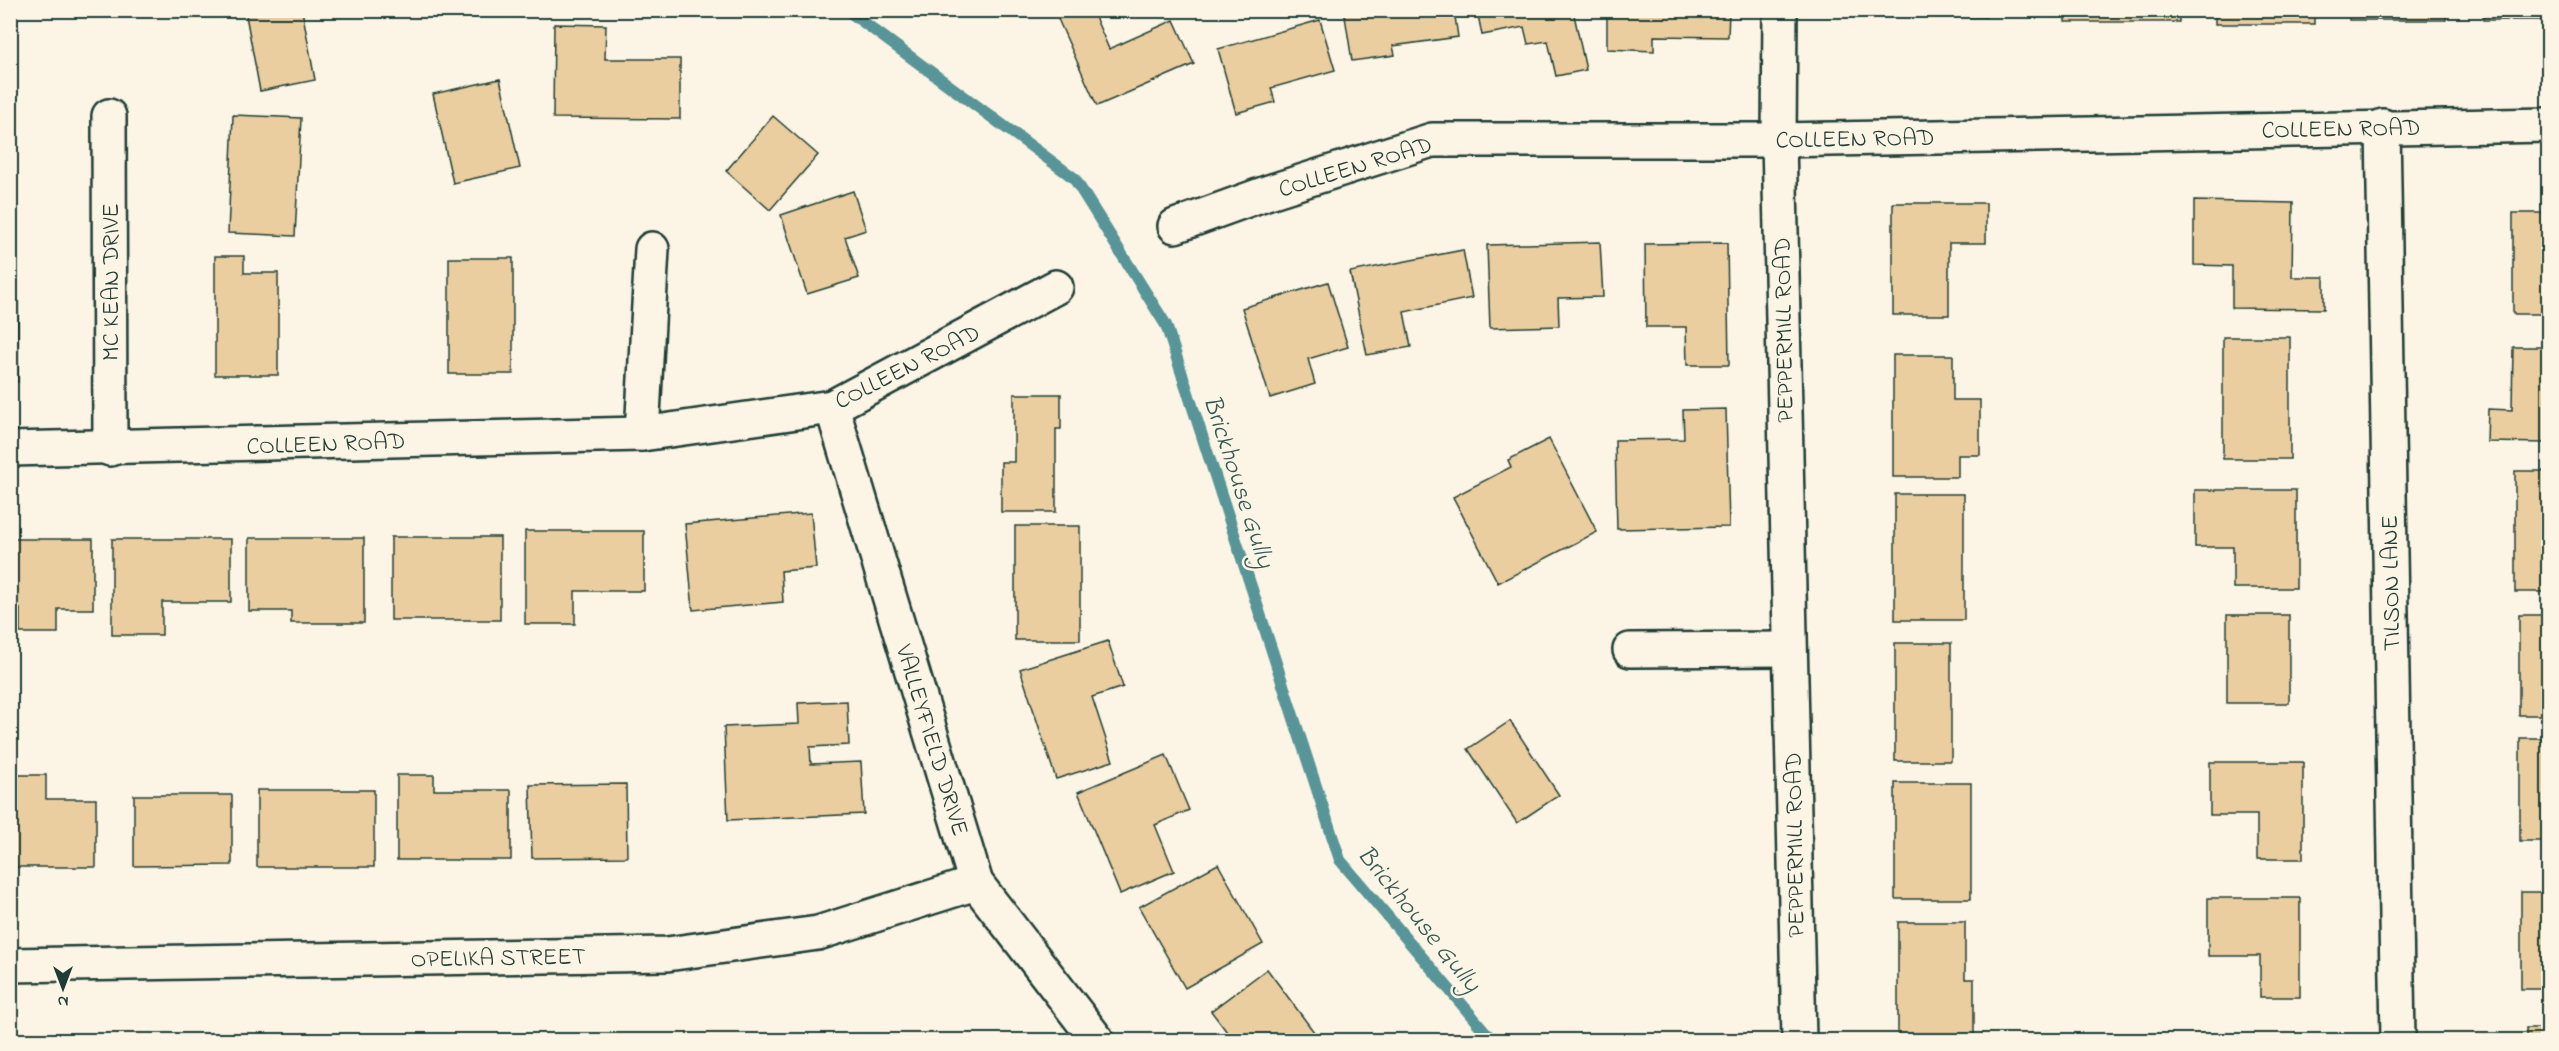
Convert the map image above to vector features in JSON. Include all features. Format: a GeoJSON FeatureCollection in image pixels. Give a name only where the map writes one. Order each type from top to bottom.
{"type":"FeatureCollection","features":[{"type":"Feature","properties":{"kind":"street","name":"PEPPERMILL ROAD"},"geometry":{"type":"LineString","coordinates":[[1780,10],[1779,140],[1799,1041]]}},
{"type":"Feature","properties":{"kind":"street","name":"MC KEAN DRIVE"},"geometry":{"type":"LineString","coordinates":[[109,116],[110,449]]}},
{"type":"Feature","properties":{"kind":"street","name":"COLLEEN ROAD"},"geometry":{"type":"LineString","coordinates":[[1175,226],[1269,192],[1432,140],[1779,140],[2383,126],[2548,125]]}},
{"type":"Feature","properties":{"kind":"street","name":"TILSON LANE"},"geometry":{"type":"LineString","coordinates":[[2383,126],[2398,1041]]}},
{"type":"Feature","properties":{"kind":"street"},"geometry":{"type":"LineString","coordinates":[[642,434],[652,249]]}},
{"type":"Feature","properties":{"kind":"street","name":"COLLEEN ROAD"},"geometry":{"type":"LineString","coordinates":[[10,450],[642,434],[832,407],[1056,287]]}},
{"type":"Feature","properties":{"kind":"street","name":"VALLEYFIELD DRIVE"},"geometry":{"type":"LineString","coordinates":[[832,407],[976,883],[1097,1041]]}},
{"type":"Feature","properties":{"kind":"street"},"geometry":{"type":"LineString","coordinates":[[1630,650],[1789,649]]}},
{"type":"Feature","properties":{"kind":"street","name":"OPELIKA STREET"},"geometry":{"type":"LineString","coordinates":[[10,965],[667,954],[818,933],[976,883]]}},
{"type":"Feature","properties":{"kind":"building"},"geometry":{"type":"Polygon","coordinates":[[[245,10],[302,10],[315,80],[260,91],[245,10]]]}},
{"type":"Feature","properties":{"kind":"building"},"geometry":{"type":"Polygon","coordinates":[[[1078,10],[1092,10],[1109,49],[1174,20],[1194,64],[1097,106],[1058,19],[1078,10]]]}},
{"type":"Feature","properties":{"kind":"building"},"geometry":{"type":"Polygon","coordinates":[[[1344,10],[1454,10],[1458,37],[1393,46],[1395,55],[1352,61],[1344,10]]]}},
{"type":"Feature","properties":{"kind":"building"},"geometry":{"type":"Polygon","coordinates":[[[1477,10],[1573,10],[1586,70],[1556,76],[1548,41],[1528,44],[1524,27],[1482,35],[1477,10]]]}},
{"type":"Feature","properties":{"kind":"building"},"geometry":{"type":"Polygon","coordinates":[[[1607,10],[1729,10],[1728,37],[1654,36],[1654,51],[1607,49],[1607,10]]]}},
{"type":"Feature","properties":{"kind":"building"},"geometry":{"type":"Polygon","coordinates":[[[1884,10],[1986,10],[1986,17],[1884,14],[1884,10]]]}},
{"type":"Feature","properties":{"kind":"building"},"geometry":{"type":"Polygon","coordinates":[[[2065,10],[2179,10],[2179,22],[2065,22],[2065,10]]]}},
{"type":"Feature","properties":{"kind":"building"},"geometry":{"type":"Polygon","coordinates":[[[2215,10],[2314,10],[2314,24],[2215,24],[2215,10]]]}},
{"type":"Feature","properties":{"kind":"building"},"geometry":{"type":"Polygon","coordinates":[[[2349,10],[2446,10],[2446,20],[2349,20],[2349,10]]]}},
{"type":"Feature","properties":{"kind":"building"},"geometry":{"type":"Polygon","coordinates":[[[2483,10],[2548,10],[2548,20],[2483,20],[2483,10]]]}},
{"type":"Feature","properties":{"kind":"building"},"geometry":{"type":"Polygon","coordinates":[[[1320,20],[1335,70],[1271,88],[1275,102],[1236,113],[1218,49],[1320,20]]]}},
{"type":"Feature","properties":{"kind":"building"},"geometry":{"type":"Polygon","coordinates":[[[554,24],[606,25],[605,59],[680,59],[680,119],[553,118],[554,24]]]}},
{"type":"Feature","properties":{"kind":"building"},"geometry":{"type":"Polygon","coordinates":[[[500,79],[520,168],[453,183],[433,94],[500,79]]]}},
{"type":"Feature","properties":{"kind":"building"},"geometry":{"type":"Polygon","coordinates":[[[233,115],[301,118],[295,236],[228,233],[233,115]]]}},
{"type":"Feature","properties":{"kind":"building"},"geometry":{"type":"Polygon","coordinates":[[[773,116],[818,155],[770,210],[726,171],[773,116]]]}},
{"type":"Feature","properties":{"kind":"building"},"geometry":{"type":"Polygon","coordinates":[[[853,191],[866,230],[845,237],[859,278],[807,294],[781,215],[853,191]]]}},
{"type":"Feature","properties":{"kind":"building"},"geometry":{"type":"Polygon","coordinates":[[[2194,201],[2293,203],[2292,277],[2324,277],[2324,309],[2232,308],[2232,266],[2194,265],[2194,201]]]}},
{"type":"Feature","properties":{"kind":"building"},"geometry":{"type":"Polygon","coordinates":[[[1893,203],[1986,203],[1986,243],[1949,243],[1949,315],[1893,315],[1893,203]]]}},
{"type":"Feature","properties":{"kind":"building"},"geometry":{"type":"Polygon","coordinates":[[[2513,213],[2548,213],[2548,314],[2513,314],[2513,213]]]}},
{"type":"Feature","properties":{"kind":"building"},"geometry":{"type":"Polygon","coordinates":[[[1600,242],[1603,297],[1558,298],[1559,326],[1490,328],[1487,245],[1600,242]]]}},
{"type":"Feature","properties":{"kind":"building"},"geometry":{"type":"Polygon","coordinates":[[[1727,243],[1729,365],[1687,365],[1686,327],[1646,327],[1645,244],[1727,243]]]}},
{"type":"Feature","properties":{"kind":"building"},"geometry":{"type":"Polygon","coordinates":[[[1463,250],[1472,298],[1404,312],[1411,347],[1367,355],[1350,272],[1463,250]]]}},
{"type":"Feature","properties":{"kind":"building"},"geometry":{"type":"Polygon","coordinates":[[[10,254],[18,254],[18,382],[10,382],[10,254]]]}},
{"type":"Feature","properties":{"kind":"building"},"geometry":{"type":"Polygon","coordinates":[[[215,256],[244,256],[244,273],[278,273],[278,375],[215,375],[215,256]]]}},
{"type":"Feature","properties":{"kind":"building"},"geometry":{"type":"Polygon","coordinates":[[[449,258],[513,258],[513,374],[449,374],[449,258]]]}},
{"type":"Feature","properties":{"kind":"building"},"geometry":{"type":"Polygon","coordinates":[[[1328,282],[1348,347],[1308,359],[1315,384],[1270,398],[1242,308],[1328,282]]]}},
{"type":"Feature","properties":{"kind":"building"},"geometry":{"type":"Polygon","coordinates":[[[2223,337],[2290,337],[2290,459],[2223,459],[2223,337]]]}},
{"type":"Feature","properties":{"kind":"building"},"geometry":{"type":"Polygon","coordinates":[[[2513,347],[2548,347],[2548,443],[2487,442],[2488,409],[2512,410],[2513,347]]]}},
{"type":"Feature","properties":{"kind":"building"},"geometry":{"type":"Polygon","coordinates":[[[1893,355],[1953,355],[1953,400],[1980,400],[1980,455],[1958,455],[1958,477],[1893,477],[1893,355]]]}},
{"type":"Feature","properties":{"kind":"building"},"geometry":{"type":"Polygon","coordinates":[[[1014,394],[1061,394],[1061,429],[1056,429],[1056,512],[1001,512],[1001,462],[1014,462],[1014,394]]]}},
{"type":"Feature","properties":{"kind":"building"},"geometry":{"type":"Polygon","coordinates":[[[1726,409],[1729,527],[1617,529],[1615,440],[1684,439],[1683,410],[1726,409]]]}},
{"type":"Feature","properties":{"kind":"building"},"geometry":{"type":"Polygon","coordinates":[[[1549,439],[1597,532],[1498,583],[1453,497],[1511,467],[1508,460],[1549,439]]]}},
{"type":"Feature","properties":{"kind":"building"},"geometry":{"type":"Polygon","coordinates":[[[2515,471],[2548,471],[2548,592],[2515,592],[2515,471]]]}},
{"type":"Feature","properties":{"kind":"building"},"geometry":{"type":"Polygon","coordinates":[[[2195,490],[2296,490],[2296,588],[2233,588],[2233,547],[2195,547],[2195,490]]]}},
{"type":"Feature","properties":{"kind":"building"},"geometry":{"type":"Polygon","coordinates":[[[1895,494],[1964,494],[1964,620],[1895,620],[1895,494]]]}},
{"type":"Feature","properties":{"kind":"building"},"geometry":{"type":"Polygon","coordinates":[[[811,513],[816,568],[781,571],[783,602],[693,610],[685,524],[811,513]]]}},
{"type":"Feature","properties":{"kind":"building"},"geometry":{"type":"Polygon","coordinates":[[[1015,526],[1080,526],[1080,640],[1015,640],[1015,526]]]}},
{"type":"Feature","properties":{"kind":"building"},"geometry":{"type":"Polygon","coordinates":[[[525,531],[644,531],[644,591],[575,591],[575,624],[525,624],[525,531]]]}},
{"type":"Feature","properties":{"kind":"building"},"geometry":{"type":"Polygon","coordinates":[[[391,537],[500,537],[500,620],[391,620],[391,537]]]}},
{"type":"Feature","properties":{"kind":"building"},"geometry":{"type":"Polygon","coordinates":[[[249,538],[364,538],[364,623],[291,623],[291,611],[249,611],[249,538]]]}},
{"type":"Feature","properties":{"kind":"building"},"geometry":{"type":"Polygon","coordinates":[[[10,539],[93,539],[93,609],[58,609],[58,633],[20,633],[20,609],[10,609],[10,539]]]}},
{"type":"Feature","properties":{"kind":"building"},"geometry":{"type":"Polygon","coordinates":[[[112,539],[231,539],[231,602],[162,602],[162,635],[112,635],[112,539]]]}},
{"type":"Feature","properties":{"kind":"building"},"geometry":{"type":"Polygon","coordinates":[[[2227,615],[2289,615],[2289,703],[2227,703],[2227,615]]]}},
{"type":"Feature","properties":{"kind":"building"},"geometry":{"type":"Polygon","coordinates":[[[2519,615],[2548,615],[2548,715],[2519,715],[2519,615]]]}},
{"type":"Feature","properties":{"kind":"building"},"geometry":{"type":"Polygon","coordinates":[[[1108,641],[1123,687],[1092,697],[1113,761],[1056,779],[1020,669],[1108,641]]]}},
{"type":"Feature","properties":{"kind":"building"},"geometry":{"type":"Polygon","coordinates":[[[1895,643],[1951,643],[1951,761],[1895,761],[1895,643]]]}},
{"type":"Feature","properties":{"kind":"building"},"geometry":{"type":"Polygon","coordinates":[[[847,701],[849,745],[810,747],[811,764],[861,762],[864,814],[728,820],[724,727],[799,724],[798,703],[847,701]]]}},
{"type":"Feature","properties":{"kind":"building"},"geometry":{"type":"Polygon","coordinates":[[[1510,721],[1559,795],[1517,823],[1468,749],[1510,721]]]}},
{"type":"Feature","properties":{"kind":"building"},"geometry":{"type":"Polygon","coordinates":[[[2520,738],[2548,738],[2548,841],[2520,841],[2520,738]]]}},
{"type":"Feature","properties":{"kind":"building"},"geometry":{"type":"Polygon","coordinates":[[[1166,755],[1189,810],[1155,825],[1174,871],[1120,894],[1078,792],[1166,755]]]}},
{"type":"Feature","properties":{"kind":"building"},"geometry":{"type":"Polygon","coordinates":[[[2210,762],[2303,762],[2303,859],[2257,859],[2257,815],[2210,815],[2210,762]]]}},
{"type":"Feature","properties":{"kind":"building"},"geometry":{"type":"Polygon","coordinates":[[[10,775],[46,775],[46,799],[96,799],[96,867],[10,867],[10,775]]]}},
{"type":"Feature","properties":{"kind":"building"},"geometry":{"type":"Polygon","coordinates":[[[397,775],[434,775],[434,790],[511,790],[511,860],[397,860],[397,775]]]}},
{"type":"Feature","properties":{"kind":"building"},"geometry":{"type":"Polygon","coordinates":[[[1895,783],[1971,783],[1971,899],[1895,899],[1895,783]]]}},
{"type":"Feature","properties":{"kind":"building"},"geometry":{"type":"Polygon","coordinates":[[[626,784],[627,857],[532,858],[530,785],[626,784]]]}},
{"type":"Feature","properties":{"kind":"building"},"geometry":{"type":"Polygon","coordinates":[[[257,790],[374,790],[374,867],[257,867],[257,790]]]}},
{"type":"Feature","properties":{"kind":"building"},"geometry":{"type":"Polygon","coordinates":[[[134,795],[232,795],[232,865],[134,866],[134,795]]]}},
{"type":"Feature","properties":{"kind":"building"},"geometry":{"type":"Polygon","coordinates":[[[1218,864],[1263,944],[1185,988],[1139,907],[1218,864]]]}},
{"type":"Feature","properties":{"kind":"building"},"geometry":{"type":"Polygon","coordinates":[[[2521,892],[2548,892],[2548,989],[2521,989],[2521,892]]]}},
{"type":"Feature","properties":{"kind":"building"},"geometry":{"type":"Polygon","coordinates":[[[2208,898],[2300,898],[2300,997],[2260,997],[2260,956],[2208,956],[2208,898]]]}},
{"type":"Feature","properties":{"kind":"building"},"geometry":{"type":"Polygon","coordinates":[[[1898,922],[1965,922],[1965,979],[1974,979],[1974,1039],[1898,1039],[1898,922]]]}},
{"type":"Feature","properties":{"kind":"building"},"geometry":{"type":"Polygon","coordinates":[[[1267,969],[1320,1040],[1233,1040],[1211,1011],[1267,969]]]}},
{"type":"Feature","properties":{"kind":"building"},"geometry":{"type":"Polygon","coordinates":[[[2526,1028],[2548,1028],[2548,1040],[2526,1040],[2526,1028]]]}},
{"type":"Feature","properties":{"kind":"waterway","name":"Brickhouse Gully"},"geometry":{"type":"LineString","coordinates":[[847,10],[1074,178],[1166,325],[1340,860],[1492,1040]]}}]}
